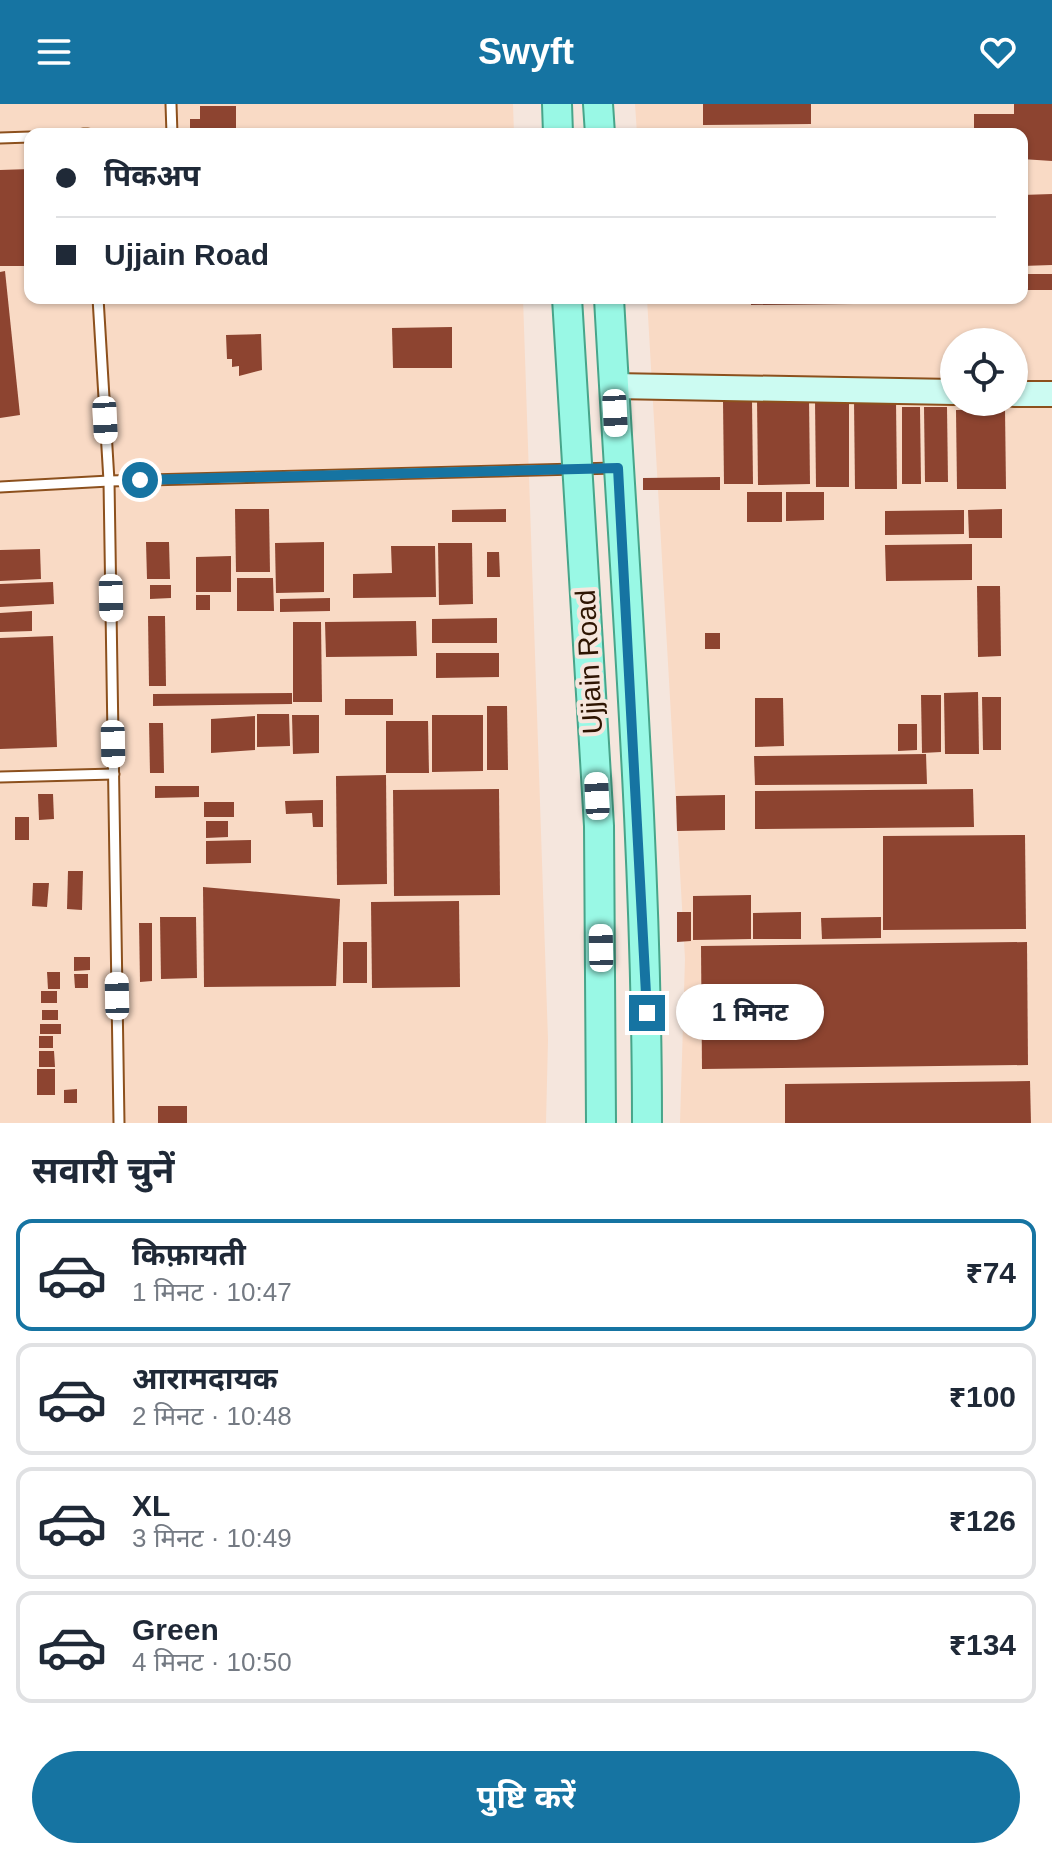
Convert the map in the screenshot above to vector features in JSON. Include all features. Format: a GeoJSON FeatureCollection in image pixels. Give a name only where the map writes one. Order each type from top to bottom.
{"type":"FeatureCollection","features":[{"type":"Feature","properties":{"kind":"main road"},"geometry":{"type":"LineString","coordinates":[[557,104],[558,128]]}},
{"type":"Feature","properties":{"kind":"main road"},"geometry":{"type":"LineString","coordinates":[[598,104],[600,128]]}},
{"type":"Feature","properties":{"kind":"main road","name":"Ujjain Road"},"geometry":{"type":"LineString","coordinates":[[567,304],[599,826],[601,1123]]}},
{"type":"Feature","properties":{"kind":"main road","name":"Ujjain Road"},"geometry":{"type":"LineString","coordinates":[[609,304],[639,811],[647,1013],[647,1123]]}},
{"type":"Feature","properties":{"kind":"street"},"geometry":{"type":"LineString","coordinates":[[614,386],[940,392]]}},
{"type":"Feature","properties":{"kind":"street"},"geometry":{"type":"LineString","coordinates":[[1028,394],[1052,394]]}},
{"type":"Feature","properties":{"kind":"lane"},"geometry":{"type":"LineString","coordinates":[[171,104],[172,128]]}},
{"type":"Feature","properties":{"kind":"lane"},"geometry":{"type":"LineString","coordinates":[[0,138],[24,137]]}},
{"type":"Feature","properties":{"kind":"lane"},"geometry":{"type":"LineString","coordinates":[[98,304],[109,481],[119,1123]]}},
{"type":"Feature","properties":{"kind":"lane"},"geometry":{"type":"LineString","coordinates":[[0,487],[109,481],[618,468]]}},
{"type":"Feature","properties":{"kind":"lane"},"geometry":{"type":"LineString","coordinates":[[0,777],[114,774]]}},
{"type":"Feature","properties":{"kind":"shaded area"},"geometry":{"type":"Polygon","coordinates":[[[0,104],[513,104],[514,128],[24,128],[24,304],[523,304],[548,1040],[546,1123],[0,1123],[0,104]]]}},
{"type":"Feature","properties":{"kind":"shaded area"},"geometry":{"type":"Polygon","coordinates":[[[635,104],[1052,104],[1052,1123],[680,1123],[685,959],[647,304],[1028,304],[1028,128],[637,128],[635,104]]]}},
{"type":"Feature","properties":{"kind":"building"},"geometry":{"type":"Polygon","coordinates":[[[703,104],[811,104],[811,124],[703,125],[703,104]]]}},
{"type":"Feature","properties":{"kind":"building"},"geometry":{"type":"Polygon","coordinates":[[[1014,104],[1052,104],[1052,161],[1028,159],[1028,128],[974,128],[974,114],[1014,114],[1014,104]]]}},
{"type":"Feature","properties":{"kind":"building"},"geometry":{"type":"Polygon","coordinates":[[[200,106],[236,106],[236,128],[190,128],[190,119],[200,119],[200,106]]]}},
{"type":"Feature","properties":{"kind":"building"},"geometry":{"type":"Polygon","coordinates":[[[24,169],[24,266],[0,266],[0,170],[24,169]]]}},
{"type":"Feature","properties":{"kind":"building"},"geometry":{"type":"Polygon","coordinates":[[[1052,194],[1052,265],[1028,266],[1028,195],[1052,194]]]}},
{"type":"Feature","properties":{"kind":"building"},"geometry":{"type":"Polygon","coordinates":[[[5,271],[20,415],[0,418],[0,272],[5,271]]]}},
{"type":"Feature","properties":{"kind":"building"},"geometry":{"type":"Polygon","coordinates":[[[1028,274],[1052,274],[1052,290],[1028,290],[1028,274]]]}},
{"type":"Feature","properties":{"kind":"building"},"geometry":{"type":"Polygon","coordinates":[[[751,304],[848,304],[751,305],[751,304]]]}},
{"type":"Feature","properties":{"kind":"building"},"geometry":{"type":"Polygon","coordinates":[[[452,327],[452,368],[393,368],[392,328],[452,327]]]}},
{"type":"Feature","properties":{"kind":"building"},"geometry":{"type":"Polygon","coordinates":[[[261,334],[262,370],[239,376],[239,366],[232,367],[232,359],[227,359],[226,335],[261,334]]]}},
{"type":"Feature","properties":{"kind":"building"},"geometry":{"type":"Polygon","coordinates":[[[757,398],[809,398],[810,484],[758,485],[757,398]]]}},
{"type":"Feature","properties":{"kind":"building"},"geometry":{"type":"Polygon","coordinates":[[[723,401],[752,401],[753,484],[724,484],[723,401]]]}},
{"type":"Feature","properties":{"kind":"building"},"geometry":{"type":"Polygon","coordinates":[[[815,401],[849,401],[849,487],[816,487],[815,401]]]}},
{"type":"Feature","properties":{"kind":"building"},"geometry":{"type":"Polygon","coordinates":[[[854,401],[896,401],[897,489],[855,489],[854,401]]]}},
{"type":"Feature","properties":{"kind":"building"},"geometry":{"type":"Polygon","coordinates":[[[902,407],[920,407],[921,484],[902,484],[902,407]]]}},
{"type":"Feature","properties":{"kind":"building"},"geometry":{"type":"Polygon","coordinates":[[[924,407],[940,407],[940,416],[947,416],[948,482],[925,482],[924,407]]]}},
{"type":"Feature","properties":{"kind":"building"},"geometry":{"type":"Polygon","coordinates":[[[956,416],[1005,416],[1006,489],[957,489],[956,416]]]}},
{"type":"Feature","properties":{"kind":"building"},"geometry":{"type":"Polygon","coordinates":[[[720,477],[720,490],[643,490],[643,478],[720,477]]]}},
{"type":"Feature","properties":{"kind":"building"},"geometry":{"type":"Polygon","coordinates":[[[747,492],[782,492],[782,522],[747,522],[747,492]]]}},
{"type":"Feature","properties":{"kind":"building"},"geometry":{"type":"Polygon","coordinates":[[[786,492],[824,492],[824,520],[786,521],[786,492]]]}},
{"type":"Feature","properties":{"kind":"building"},"geometry":{"type":"Polygon","coordinates":[[[235,509],[269,509],[270,572],[236,572],[235,509]]]}},
{"type":"Feature","properties":{"kind":"building"},"geometry":{"type":"Polygon","coordinates":[[[506,509],[506,522],[452,522],[452,510],[506,509]]]}},
{"type":"Feature","properties":{"kind":"building"},"geometry":{"type":"Polygon","coordinates":[[[1002,509],[1002,538],[969,538],[968,510],[1002,509]]]}},
{"type":"Feature","properties":{"kind":"building"},"geometry":{"type":"Polygon","coordinates":[[[964,510],[964,534],[885,535],[885,511],[964,510]]]}},
{"type":"Feature","properties":{"kind":"building"},"geometry":{"type":"Polygon","coordinates":[[[146,542],[169,542],[170,579],[147,579],[146,542]]]}},
{"type":"Feature","properties":{"kind":"building"},"geometry":{"type":"Polygon","coordinates":[[[324,542],[324,592],[276,593],[275,543],[324,542]]]}},
{"type":"Feature","properties":{"kind":"building"},"geometry":{"type":"Polygon","coordinates":[[[438,543],[472,543],[473,604],[439,605],[438,543]]]}},
{"type":"Feature","properties":{"kind":"building"},"geometry":{"type":"Polygon","coordinates":[[[972,544],[972,580],[886,581],[885,545],[972,544]]]}},
{"type":"Feature","properties":{"kind":"building"},"geometry":{"type":"Polygon","coordinates":[[[391,546],[435,546],[436,597],[353,598],[353,574],[392,573],[391,546]]]}},
{"type":"Feature","properties":{"kind":"building"},"geometry":{"type":"Polygon","coordinates":[[[40,549],[41,579],[0,581],[0,550],[40,549]]]}},
{"type":"Feature","properties":{"kind":"building"},"geometry":{"type":"Polygon","coordinates":[[[487,552],[499,552],[500,577],[487,577],[487,552]]]}},
{"type":"Feature","properties":{"kind":"building"},"geometry":{"type":"Polygon","coordinates":[[[231,556],[231,592],[196,592],[196,557],[231,556]]]}},
{"type":"Feature","properties":{"kind":"building"},"geometry":{"type":"Polygon","coordinates":[[[237,578],[273,578],[274,611],[237,611],[237,578]]]}},
{"type":"Feature","properties":{"kind":"building"},"geometry":{"type":"Polygon","coordinates":[[[53,582],[54,604],[0,607],[0,584],[53,582]]]}},
{"type":"Feature","properties":{"kind":"building"},"geometry":{"type":"Polygon","coordinates":[[[150,585],[171,585],[171,598],[150,599],[150,585]]]}},
{"type":"Feature","properties":{"kind":"building"},"geometry":{"type":"Polygon","coordinates":[[[977,586],[1000,586],[1001,656],[978,657],[977,586]]]}},
{"type":"Feature","properties":{"kind":"building"},"geometry":{"type":"Polygon","coordinates":[[[196,595],[210,595],[210,610],[196,610],[196,595]]]}},
{"type":"Feature","properties":{"kind":"building"},"geometry":{"type":"Polygon","coordinates":[[[330,598],[330,611],[280,612],[280,599],[330,598]]]}},
{"type":"Feature","properties":{"kind":"building"},"geometry":{"type":"Polygon","coordinates":[[[32,611],[32,631],[0,632],[0,613],[32,611]]]}},
{"type":"Feature","properties":{"kind":"building"},"geometry":{"type":"Polygon","coordinates":[[[148,616],[165,616],[166,686],[149,686],[148,616]]]}},
{"type":"Feature","properties":{"kind":"building"},"geometry":{"type":"Polygon","coordinates":[[[497,618],[497,643],[432,643],[432,619],[497,618]]]}},
{"type":"Feature","properties":{"kind":"building"},"geometry":{"type":"Polygon","coordinates":[[[416,621],[417,656],[326,657],[325,622],[416,621]]]}},
{"type":"Feature","properties":{"kind":"building"},"geometry":{"type":"Polygon","coordinates":[[[293,622],[321,622],[322,702],[293,702],[293,622]]]}},
{"type":"Feature","properties":{"kind":"building"},"geometry":{"type":"Polygon","coordinates":[[[705,633],[720,633],[720,649],[705,649],[705,633]]]}},
{"type":"Feature","properties":{"kind":"building"},"geometry":{"type":"Polygon","coordinates":[[[53,636],[57,747],[0,749],[0,638],[53,636]]]}},
{"type":"Feature","properties":{"kind":"building"},"geometry":{"type":"Polygon","coordinates":[[[436,653],[499,653],[499,677],[436,678],[436,653]]]}},
{"type":"Feature","properties":{"kind":"building"},"geometry":{"type":"Polygon","coordinates":[[[978,692],[979,754],[945,754],[944,693],[978,692]]]}},
{"type":"Feature","properties":{"kind":"building"},"geometry":{"type":"Polygon","coordinates":[[[292,693],[292,704],[153,706],[153,694],[292,693]]]}},
{"type":"Feature","properties":{"kind":"building"},"geometry":{"type":"Polygon","coordinates":[[[921,695],[941,695],[941,752],[922,753],[921,695]]]}},
{"type":"Feature","properties":{"kind":"building"},"geometry":{"type":"Polygon","coordinates":[[[982,697],[1001,697],[1001,750],[983,750],[982,697]]]}},
{"type":"Feature","properties":{"kind":"building"},"geometry":{"type":"Polygon","coordinates":[[[755,698],[783,698],[784,746],[755,747],[755,698]]]}},
{"type":"Feature","properties":{"kind":"building"},"geometry":{"type":"Polygon","coordinates":[[[345,699],[393,699],[393,715],[345,715],[345,699]]]}},
{"type":"Feature","properties":{"kind":"building"},"geometry":{"type":"Polygon","coordinates":[[[487,706],[507,706],[508,770],[487,770],[487,706]]]}},
{"type":"Feature","properties":{"kind":"building"},"geometry":{"type":"Polygon","coordinates":[[[257,714],[289,714],[290,746],[257,747],[257,714]]]}},
{"type":"Feature","properties":{"kind":"building"},"geometry":{"type":"Polygon","coordinates":[[[292,715],[319,715],[319,753],[293,754],[292,715]]]}},
{"type":"Feature","properties":{"kind":"building"},"geometry":{"type":"Polygon","coordinates":[[[432,715],[483,715],[483,771],[432,772],[432,715]]]}},
{"type":"Feature","properties":{"kind":"building"},"geometry":{"type":"Polygon","coordinates":[[[255,716],[255,750],[211,753],[211,719],[255,716]]]}},
{"type":"Feature","properties":{"kind":"building"},"geometry":{"type":"Polygon","coordinates":[[[386,721],[428,721],[429,773],[386,773],[386,721]]]}},
{"type":"Feature","properties":{"kind":"building"},"geometry":{"type":"Polygon","coordinates":[[[149,723],[163,723],[164,773],[150,773],[149,723]]]}},
{"type":"Feature","properties":{"kind":"building"},"geometry":{"type":"Polygon","coordinates":[[[898,724],[917,724],[917,750],[898,751],[898,724]]]}},
{"type":"Feature","properties":{"kind":"building"},"geometry":{"type":"Polygon","coordinates":[[[926,754],[927,784],[755,785],[754,756],[926,754]]]}},
{"type":"Feature","properties":{"kind":"building"},"geometry":{"type":"Polygon","coordinates":[[[386,775],[387,884],[337,885],[336,776],[386,775]]]}},
{"type":"Feature","properties":{"kind":"building"},"geometry":{"type":"Polygon","coordinates":[[[155,786],[199,786],[199,797],[155,798],[155,786]]]}},
{"type":"Feature","properties":{"kind":"building"},"geometry":{"type":"Polygon","coordinates":[[[499,789],[500,895],[394,896],[393,790],[499,789]]]}},
{"type":"Feature","properties":{"kind":"building"},"geometry":{"type":"Polygon","coordinates":[[[973,789],[974,827],[755,829],[755,791],[973,789]]]}},
{"type":"Feature","properties":{"kind":"building"},"geometry":{"type":"Polygon","coordinates":[[[38,794],[53,794],[54,819],[39,820],[38,794]]]}},
{"type":"Feature","properties":{"kind":"building"},"geometry":{"type":"Polygon","coordinates":[[[725,795],[725,830],[677,831],[676,796],[725,795]]]}},
{"type":"Feature","properties":{"kind":"building"},"geometry":{"type":"Polygon","coordinates":[[[323,800],[323,827],[313,827],[312,813],[286,814],[285,801],[323,800]]]}},
{"type":"Feature","properties":{"kind":"building"},"geometry":{"type":"Polygon","coordinates":[[[204,802],[234,802],[234,817],[204,817],[204,802]]]}},
{"type":"Feature","properties":{"kind":"building"},"geometry":{"type":"Polygon","coordinates":[[[15,817],[29,817],[29,840],[15,840],[15,817]]]}},
{"type":"Feature","properties":{"kind":"building"},"geometry":{"type":"Polygon","coordinates":[[[206,821],[228,821],[228,837],[206,838],[206,821]]]}},
{"type":"Feature","properties":{"kind":"building"},"geometry":{"type":"Polygon","coordinates":[[[1025,835],[1026,929],[883,930],[883,836],[1025,835]]]}},
{"type":"Feature","properties":{"kind":"building"},"geometry":{"type":"Polygon","coordinates":[[[251,840],[251,863],[206,864],[206,841],[251,840]]]}},
{"type":"Feature","properties":{"kind":"building"},"geometry":{"type":"Polygon","coordinates":[[[68,871],[83,871],[82,910],[67,909],[68,871]]]}},
{"type":"Feature","properties":{"kind":"building"},"geometry":{"type":"Polygon","coordinates":[[[33,883],[49,883],[47,907],[32,906],[33,883]]]}},
{"type":"Feature","properties":{"kind":"building"},"geometry":{"type":"Polygon","coordinates":[[[203,887],[340,899],[336,986],[204,987],[203,887]]]}},
{"type":"Feature","properties":{"kind":"building"},"geometry":{"type":"Polygon","coordinates":[[[751,895],[751,939],[693,940],[693,896],[751,895]]]}},
{"type":"Feature","properties":{"kind":"building"},"geometry":{"type":"Polygon","coordinates":[[[459,901],[460,987],[372,988],[371,902],[459,901]]]}},
{"type":"Feature","properties":{"kind":"building"},"geometry":{"type":"Polygon","coordinates":[[[677,912],[691,912],[691,941],[677,942],[677,912]]]}},
{"type":"Feature","properties":{"kind":"building"},"geometry":{"type":"Polygon","coordinates":[[[801,912],[801,939],[753,939],[753,913],[801,912]]]}},
{"type":"Feature","properties":{"kind":"building"},"geometry":{"type":"Polygon","coordinates":[[[160,917],[196,917],[197,978],[161,979],[160,917]]]}},
{"type":"Feature","properties":{"kind":"building"},"geometry":{"type":"Polygon","coordinates":[[[881,917],[881,938],[822,939],[821,918],[881,917]]]}},
{"type":"Feature","properties":{"kind":"building"},"geometry":{"type":"Polygon","coordinates":[[[139,923],[152,923],[152,981],[140,982],[139,923]]]}},
{"type":"Feature","properties":{"kind":"building"},"geometry":{"type":"Polygon","coordinates":[[[343,942],[367,942],[367,983],[343,983],[343,942]]]}},
{"type":"Feature","properties":{"kind":"building"},"geometry":{"type":"Polygon","coordinates":[[[1027,942],[1028,1065],[702,1069],[701,946],[1027,942]]]}},
{"type":"Feature","properties":{"kind":"building"},"geometry":{"type":"Polygon","coordinates":[[[74,957],[90,957],[90,970],[74,971],[74,957]]]}},
{"type":"Feature","properties":{"kind":"building"},"geometry":{"type":"Polygon","coordinates":[[[47,972],[60,972],[60,989],[48,989],[47,972]]]}},
{"type":"Feature","properties":{"kind":"building"},"geometry":{"type":"Polygon","coordinates":[[[74,974],[88,974],[88,988],[75,988],[74,974]]]}},
{"type":"Feature","properties":{"kind":"building"},"geometry":{"type":"Polygon","coordinates":[[[41,991],[57,991],[57,1003],[41,1003],[41,991]]]}},
{"type":"Feature","properties":{"kind":"building"},"geometry":{"type":"Polygon","coordinates":[[[42,1010],[58,1010],[58,1020],[42,1020],[42,1010]]]}},
{"type":"Feature","properties":{"kind":"building"},"geometry":{"type":"Polygon","coordinates":[[[40,1024],[61,1024],[61,1034],[40,1034],[40,1024]]]}},
{"type":"Feature","properties":{"kind":"building"},"geometry":{"type":"Polygon","coordinates":[[[39,1036],[53,1036],[53,1048],[39,1048],[39,1036]]]}},
{"type":"Feature","properties":{"kind":"building"},"geometry":{"type":"Polygon","coordinates":[[[39,1051],[54,1051],[55,1067],[39,1067],[39,1051]]]}},
{"type":"Feature","properties":{"kind":"building"},"geometry":{"type":"Polygon","coordinates":[[[37,1069],[55,1069],[55,1095],[37,1095],[37,1069]]]}},
{"type":"Feature","properties":{"kind":"building"},"geometry":{"type":"Polygon","coordinates":[[[1030,1081],[1031,1123],[785,1123],[785,1084],[1030,1081]]]}},
{"type":"Feature","properties":{"kind":"building"},"geometry":{"type":"Polygon","coordinates":[[[77,1089],[77,1103],[64,1103],[64,1090],[77,1089]]]}},
{"type":"Feature","properties":{"kind":"building"},"geometry":{"type":"Polygon","coordinates":[[[158,1106],[187,1106],[187,1123],[158,1123],[158,1106]]]}},
{"type":"Feature","properties":{"kind":"route"},"geometry":{"type":"LineString","coordinates":[[140,480],[618,468],[639,811],[647,1013]]}}]}
